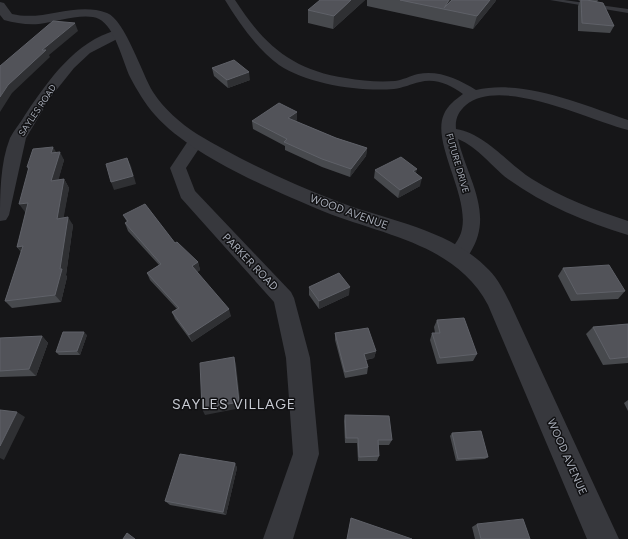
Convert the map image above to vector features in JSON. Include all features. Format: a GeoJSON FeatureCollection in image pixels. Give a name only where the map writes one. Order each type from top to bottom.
{"type":"FeatureCollection","features":[{"type":"Feature","properties":{"kind":"street"},"geometry":{"type":"LineString","coordinates":[[230,0],[271,52],[294,68],[341,81],[366,85],[396,85],[421,78],[434,77],[445,79],[472,94]]}},
{"type":"Feature","properties":{"kind":"street","name":"WOOD AVENUE"},"geometry":{"type":"LineString","coordinates":[[0,6],[8,17],[28,21],[78,14],[103,16],[109,20],[137,76],[155,105],[172,124],[196,141],[256,175],[290,190],[434,244],[457,256],[476,271],[490,287],[502,310],[603,539]]}},
{"type":"Feature","properties":{"kind":"street","name":"SAYLES ROAD"},"geometry":{"type":"LineString","coordinates":[[0,215],[18,138],[44,97],[69,65],[86,50],[117,34]]}},
{"type":"Feature","properties":{"kind":"street","name":"FUTURE DRIVE"},"geometry":{"type":"LineString","coordinates":[[457,256],[468,240],[471,224],[467,193],[449,133],[450,114],[458,102],[472,94],[489,91],[513,92],[545,98],[628,125]]}},
{"type":"Feature","properties":{"kind":"street"},"geometry":{"type":"LineString","coordinates":[[449,133],[462,135],[469,138],[515,175],[560,202],[590,216],[628,228]]}},
{"type":"Feature","properties":{"kind":"street","name":"PARKER ROAD"},"geometry":{"type":"LineString","coordinates":[[196,141],[178,168],[187,194],[284,298],[298,358],[306,454],[278,539]]}},
{"type":"Feature","properties":{"kind":"lane"},"geometry":{"type":"LineString","coordinates":[[553,0],[628,11]]}},
{"type":"Feature","properties":{"kind":"building"},"geometry":{"type":"Polygon","coordinates":[[[320,0],[351,0],[334,16],[308,10],[320,0]]]}},
{"type":"Feature","properties":{"kind":"building"},"geometry":{"type":"Polygon","coordinates":[[[400,0],[449,0],[444,8],[452,0],[490,0],[477,16],[400,0]]]}},
{"type":"Feature","properties":{"kind":"building"},"geometry":{"type":"Polygon","coordinates":[[[581,0],[603,3],[614,26],[582,23],[581,0]]]}},
{"type":"Feature","properties":{"kind":"building"},"geometry":{"type":"Polygon","coordinates":[[[53,21],[75,23],[42,50],[46,50],[8,85],[0,97],[0,66],[53,21]]]}},
{"type":"Feature","properties":{"kind":"building"},"geometry":{"type":"Polygon","coordinates":[[[234,60],[249,72],[227,80],[212,68],[234,60]]]}},
{"type":"Feature","properties":{"kind":"building"},"geometry":{"type":"Polygon","coordinates":[[[279,103],[297,112],[288,118],[336,138],[367,148],[351,169],[322,159],[284,142],[287,139],[252,121],[279,103]]]}},
{"type":"Feature","properties":{"kind":"building"},"geometry":{"type":"Polygon","coordinates":[[[53,147],[51,153],[60,152],[51,181],[64,179],[57,219],[68,217],[60,269],[62,269],[55,295],[5,301],[23,246],[17,247],[28,203],[19,204],[29,167],[27,167],[33,149],[53,147]]]}},
{"type":"Feature","properties":{"kind":"building"},"geometry":{"type":"Polygon","coordinates":[[[401,157],[417,169],[413,171],[422,178],[400,190],[375,170],[401,157]]]}},
{"type":"Feature","properties":{"kind":"building"},"geometry":{"type":"Polygon","coordinates":[[[127,158],[133,176],[111,182],[106,164],[127,158]]]}},
{"type":"Feature","properties":{"kind":"building"},"geometry":{"type":"Polygon","coordinates":[[[145,204],[175,243],[177,242],[198,262],[192,266],[229,309],[189,335],[172,312],[179,308],[147,273],[161,264],[125,223],[128,221],[123,215],[145,204]]]}},
{"type":"Feature","properties":{"kind":"building"},"geometry":{"type":"Polygon","coordinates":[[[609,265],[625,291],[577,294],[563,268],[609,265]]]}},
{"type":"Feature","properties":{"kind":"building"},"geometry":{"type":"Polygon","coordinates":[[[339,273],[350,287],[319,301],[309,287],[339,273]]]}},
{"type":"Feature","properties":{"kind":"building"},"geometry":{"type":"Polygon","coordinates":[[[464,318],[477,354],[440,358],[432,333],[440,333],[437,320],[464,318]]]}},
{"type":"Feature","properties":{"kind":"building"},"geometry":{"type":"Polygon","coordinates":[[[628,324],[628,357],[610,359],[593,327],[628,324]]]}},
{"type":"Feature","properties":{"kind":"building"},"geometry":{"type":"Polygon","coordinates":[[[368,328],[376,351],[364,354],[368,367],[345,372],[335,333],[368,328]]]}},
{"type":"Feature","properties":{"kind":"building"},"geometry":{"type":"Polygon","coordinates":[[[63,332],[84,332],[77,351],[56,352],[63,332]]]}},
{"type":"Feature","properties":{"kind":"building"},"geometry":{"type":"Polygon","coordinates":[[[42,336],[29,369],[0,371],[0,338],[42,336]]]}},
{"type":"Feature","properties":{"kind":"building"},"geometry":{"type":"Polygon","coordinates":[[[234,357],[239,402],[202,409],[200,363],[234,357]]]}},
{"type":"Feature","properties":{"kind":"building"},"geometry":{"type":"Polygon","coordinates":[[[0,410],[17,412],[0,446],[0,410]]]}},
{"type":"Feature","properties":{"kind":"building"},"geometry":{"type":"Polygon","coordinates":[[[345,415],[389,416],[392,440],[378,440],[379,456],[359,457],[358,438],[346,438],[345,415]]]}},
{"type":"Feature","properties":{"kind":"building"},"geometry":{"type":"Polygon","coordinates":[[[481,431],[488,457],[458,459],[452,433],[481,431]]]}},
{"type":"Feature","properties":{"kind":"building"},"geometry":{"type":"Polygon","coordinates":[[[180,454],[235,463],[223,512],[165,501],[180,454]]]}},
{"type":"Feature","properties":{"kind":"building"},"geometry":{"type":"Polygon","coordinates":[[[351,518],[412,539],[347,539],[351,518]]]}},
{"type":"Feature","properties":{"kind":"building"},"geometry":{"type":"Polygon","coordinates":[[[523,519],[530,539],[481,539],[477,524],[523,519]]]}},
{"type":"Feature","properties":{"kind":"building"},"geometry":{"type":"Polygon","coordinates":[[[127,533],[135,539],[123,539],[127,533]]]}},
{"type":"Feature","properties":{"kind":"district","name":"SAYLES VILLAGE"},"geometry":{"type":"Point","coordinates":[234,404]}}]}
